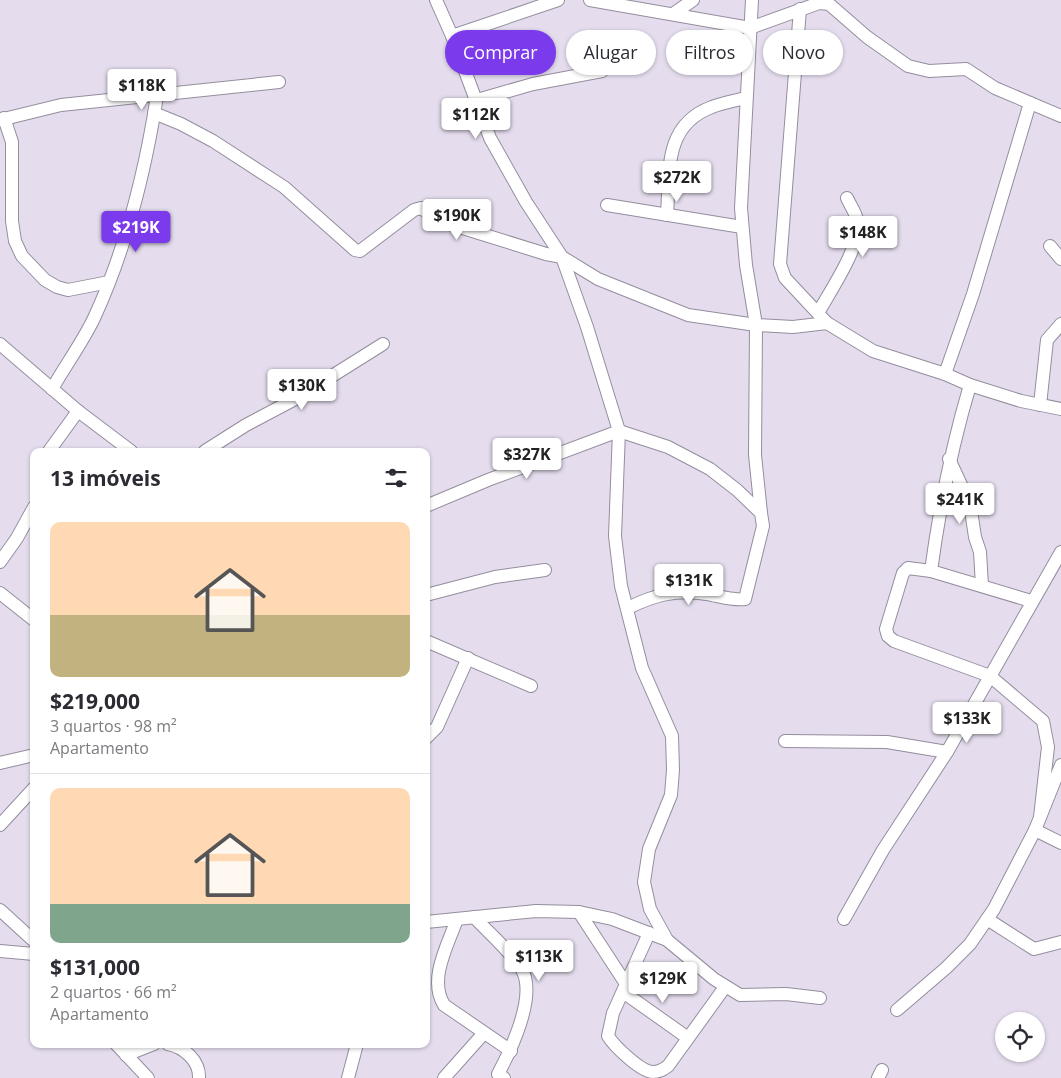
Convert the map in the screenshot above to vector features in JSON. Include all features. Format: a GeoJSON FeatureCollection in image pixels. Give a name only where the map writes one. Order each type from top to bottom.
{"type":"FeatureCollection","features":[{"type":"Feature","properties":{"kind":"street"},"geometry":{"type":"LineString","coordinates":[[436,0],[449,30]]}},
{"type":"Feature","properties":{"kind":"street"},"geometry":{"type":"LineString","coordinates":[[470,30],[558,0]]}},
{"type":"Feature","properties":{"kind":"street"},"geometry":{"type":"LineString","coordinates":[[590,0],[750,28],[800,9],[829,2],[866,36],[908,66],[929,71],[966,69],[995,88],[1061,116]]}},
{"type":"Feature","properties":{"kind":"street"},"geometry":{"type":"LineString","coordinates":[[674,14],[693,0]]}},
{"type":"Feature","properties":{"kind":"street"},"geometry":{"type":"LineString","coordinates":[[628,608],[651,596],[670,593],[700,593],[745,600],[763,526],[755,455],[756,325],[742,227],[745,98],[752,0]]}},
{"type":"Feature","properties":{"kind":"street"},"geometry":{"type":"LineString","coordinates":[[800,9],[780,264],[784,278],[827,323],[872,351],[945,374],[970,385],[1061,409]]}},
{"type":"Feature","properties":{"kind":"street"},"geometry":{"type":"LineString","coordinates":[[467,75],[490,138],[526,202],[562,256],[587,327],[619,431],[615,536],[621,586],[642,668],[672,736],[673,770],[671,795],[649,849],[644,882],[650,909],[667,940]]}},
{"type":"Feature","properties":{"kind":"street"},"geometry":{"type":"LineString","coordinates":[[477,100],[533,84],[581,75]]}},
{"type":"Feature","properties":{"kind":"street"},"geometry":{"type":"LineString","coordinates":[[109,282],[68,290],[57,287],[45,280],[22,256],[15,241],[12,221],[12,142],[2,119],[61,105],[279,82]]}},
{"type":"Feature","properties":{"kind":"street"},"geometry":{"type":"LineString","coordinates":[[52,388],[64,366],[81,343],[123,248],[142,180],[157,96]]}},
{"type":"Feature","properties":{"kind":"street"},"geometry":{"type":"LineString","coordinates":[[667,215],[672,147],[678,133],[702,112],[712,106],[745,98]]}},
{"type":"Feature","properties":{"kind":"street"},"geometry":{"type":"LineString","coordinates":[[945,374],[973,294],[1030,103]]}},
{"type":"Feature","properties":{"kind":"street"},"geometry":{"type":"LineString","coordinates":[[154,113],[181,124],[213,141],[284,188],[355,250],[360,251],[414,210],[421,208],[440,221],[546,254],[562,256],[598,279],[688,315],[756,325],[793,327],[827,323]]}},
{"type":"Feature","properties":{"kind":"street"},"geometry":{"type":"LineString","coordinates":[[818,313],[853,248],[858,233],[858,219],[847,198]]}},
{"type":"Feature","properties":{"kind":"street"},"geometry":{"type":"LineString","coordinates":[[607,205],[742,227]]}},
{"type":"Feature","properties":{"kind":"street"},"geometry":{"type":"LineString","coordinates":[[1050,246],[1061,259]]}},
{"type":"Feature","properties":{"kind":"street"},"geometry":{"type":"LineString","coordinates":[[1040,405],[1046,340],[1061,324]]}},
{"type":"Feature","properties":{"kind":"street"},"geometry":{"type":"LineString","coordinates":[[0,344],[78,411],[127,448]]}},
{"type":"Feature","properties":{"kind":"street"},"geometry":{"type":"LineString","coordinates":[[210,448],[246,424],[296,398],[383,344]]}},
{"type":"Feature","properties":{"kind":"street"},"geometry":{"type":"LineString","coordinates":[[931,571],[940,503],[949,459],[970,385]]}},
{"type":"Feature","properties":{"kind":"street"},"geometry":{"type":"LineString","coordinates":[[51,448],[78,411]]}},
{"type":"Feature","properties":{"kind":"street"},"geometry":{"type":"LineString","coordinates":[[430,504],[488,480],[619,431],[668,446],[710,469],[737,490],[761,513]]}},
{"type":"Feature","properties":{"kind":"street"},"geometry":{"type":"LineString","coordinates":[[949,459],[970,504],[975,537],[980,552],[982,586]]}},
{"type":"Feature","properties":{"kind":"street"},"geometry":{"type":"LineString","coordinates":[[0,562],[17,538],[30,514]]}},
{"type":"Feature","properties":{"kind":"street"},"geometry":{"type":"LineString","coordinates":[[844,919],[883,850],[946,752],[1031,601],[1061,552]]}},
{"type":"Feature","properties":{"kind":"street"},"geometry":{"type":"LineString","coordinates":[[1031,601],[914,567],[903,573],[886,629],[888,636],[894,641],[990,676],[1042,721],[1046,730],[1048,747],[1040,817]]}},
{"type":"Feature","properties":{"kind":"street"},"geometry":{"type":"LineString","coordinates":[[430,594],[495,576],[546,570]]}},
{"type":"Feature","properties":{"kind":"street"},"geometry":{"type":"LineString","coordinates":[[0,593],[30,617]]}},
{"type":"Feature","properties":{"kind":"street"},"geometry":{"type":"LineString","coordinates":[[430,643],[531,686]]}},
{"type":"Feature","properties":{"kind":"street"},"geometry":{"type":"LineString","coordinates":[[430,734],[437,726],[468,658]]}},
{"type":"Feature","properties":{"kind":"street"},"geometry":{"type":"LineString","coordinates":[[785,741],[887,742],[946,752]]}},
{"type":"Feature","properties":{"kind":"street"},"geometry":{"type":"LineString","coordinates":[[0,763],[30,756]]}},
{"type":"Feature","properties":{"kind":"street"},"geometry":{"type":"LineString","coordinates":[[898,1010],[970,944],[987,919],[1035,830],[1061,765]]}},
{"type":"Feature","properties":{"kind":"street"},"geometry":{"type":"LineString","coordinates":[[0,825],[30,792]]}},
{"type":"Feature","properties":{"kind":"street"},"geometry":{"type":"LineString","coordinates":[[1035,830],[1061,843]]}},
{"type":"Feature","properties":{"kind":"street"},"geometry":{"type":"LineString","coordinates":[[0,910],[30,937]]}},
{"type":"Feature","properties":{"kind":"street"},"geometry":{"type":"LineString","coordinates":[[430,922],[536,911],[579,912],[612,919],[667,940],[725,987],[746,996],[786,994],[820,998]]}},
{"type":"Feature","properties":{"kind":"street"},"geometry":{"type":"LineString","coordinates":[[579,912],[625,988],[688,1038]]}},
{"type":"Feature","properties":{"kind":"street"},"geometry":{"type":"LineString","coordinates":[[474,917],[522,970],[527,998],[511,1051],[499,1077]]}},
{"type":"Feature","properties":{"kind":"street"},"geometry":{"type":"LineString","coordinates":[[457,919],[437,980],[438,996],[444,1005],[511,1051]]}},
{"type":"Feature","properties":{"kind":"street"},"geometry":{"type":"LineString","coordinates":[[987,919],[1034,949],[1061,942]]}},
{"type":"Feature","properties":{"kind":"street"},"geometry":{"type":"LineString","coordinates":[[649,933],[608,1027],[608,1036],[612,1044],[644,1070],[652,1072],[661,1071],[668,1066],[725,987]]}},
{"type":"Feature","properties":{"kind":"street"},"geometry":{"type":"LineString","coordinates":[[0,951],[30,954]]}},
{"type":"Feature","properties":{"kind":"street"},"geometry":{"type":"LineString","coordinates":[[444,1078],[484,1033]]}},
{"type":"Feature","properties":{"kind":"street"},"geometry":{"type":"LineString","coordinates":[[120,1048],[148,1078]]}},
{"type":"Feature","properties":{"kind":"street"},"geometry":{"type":"LineString","coordinates":[[126,1055],[144,1048]]}},
{"type":"Feature","properties":{"kind":"street"},"geometry":{"type":"LineString","coordinates":[[178,1048],[194,1059],[199,1067],[199,1078]]}},
{"type":"Feature","properties":{"kind":"street"},"geometry":{"type":"LineString","coordinates":[[349,1077],[355,1048]]}}]}
